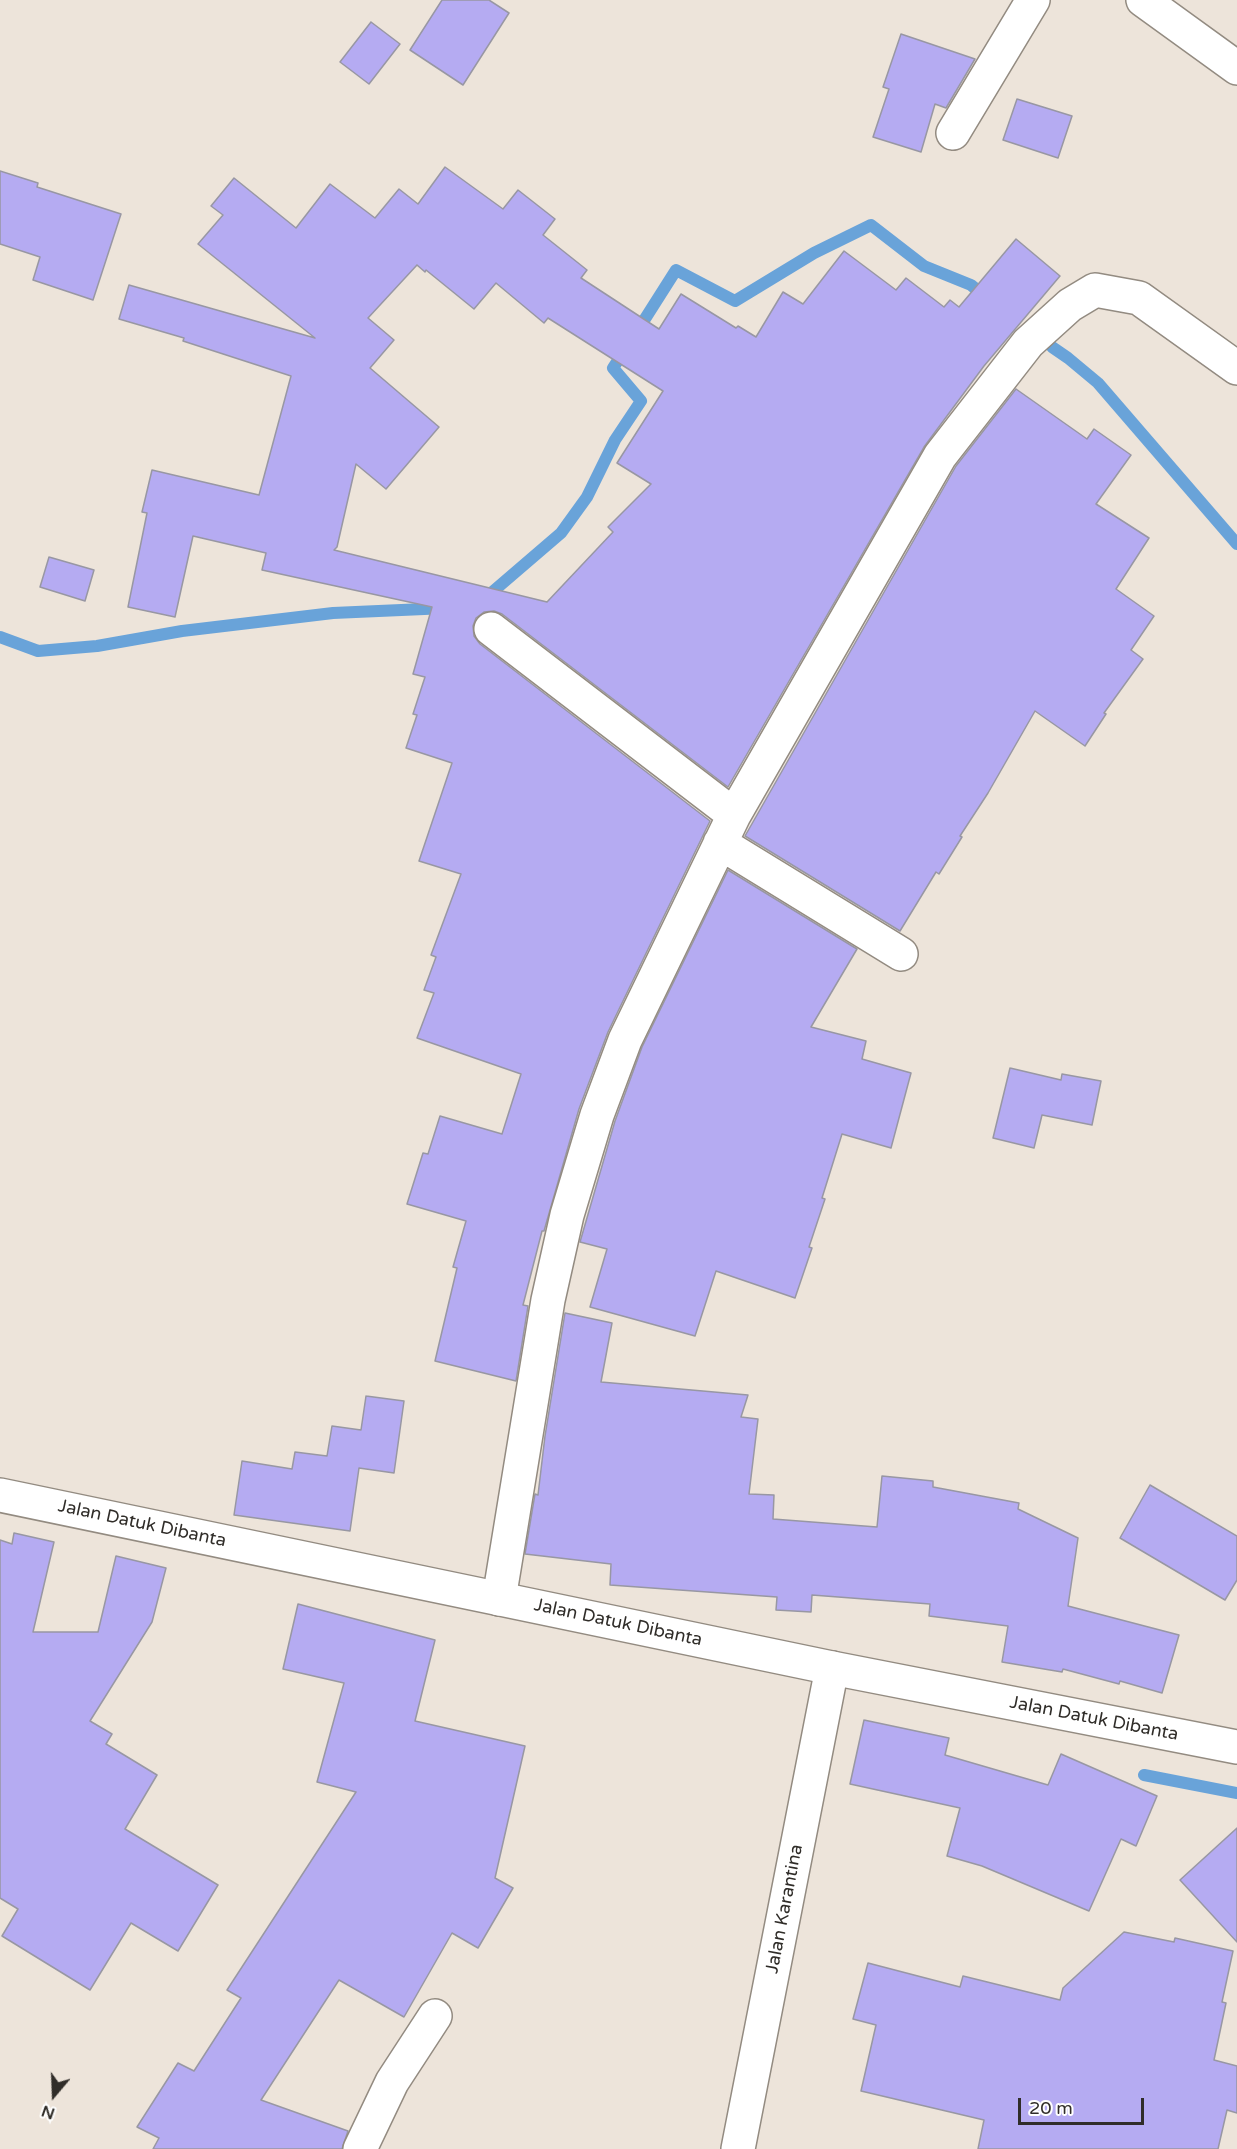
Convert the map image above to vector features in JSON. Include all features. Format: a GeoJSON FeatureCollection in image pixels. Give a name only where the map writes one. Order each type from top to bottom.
{"type":"FeatureCollection","features":[{"type":"Feature","properties":{"kind":"street"},"geometry":{"type":"LineString","coordinates":[[953,133],[1033,0]]}},
{"type":"Feature","properties":{"kind":"street"},"geometry":{"type":"LineString","coordinates":[[1143,0],[1237,68]]}},
{"type":"Feature","properties":{"kind":"street"},"geometry":{"type":"LineString","coordinates":[[499,1599],[548,1300],[567,1215],[597,1115],[625,1040],[727,829],[940,456],[1028,344],[1070,305],[1095,290],[1139,298],[1237,368]]}},
{"type":"Feature","properties":{"kind":"street"},"geometry":{"type":"LineString","coordinates":[[491,629],[727,829],[901,954]]}},
{"type":"Feature","properties":{"kind":"street","name":"Jalan Datuk Dibanta"},"geometry":{"type":"LineString","coordinates":[[0,1495],[832,1668],[1237,1747]]}},
{"type":"Feature","properties":{"kind":"street","name":"Jalan Karantina"},"geometry":{"type":"LineString","coordinates":[[738,2149],[832,1668]]}},
{"type":"Feature","properties":{"kind":"street"},"geometry":{"type":"LineString","coordinates":[[360,2149],[392,2082],[435,2016]]}},
{"type":"Feature","properties":{"kind":"building"},"geometry":{"type":"Polygon","coordinates":[[[442,0],[489,0],[509,13],[463,85],[410,50],[442,0]]]}},
{"type":"Feature","properties":{"kind":"building"},"geometry":{"type":"Polygon","coordinates":[[[371,22],[400,44],[369,84],[340,62],[371,22]]]}},
{"type":"Feature","properties":{"kind":"building"},"geometry":{"type":"Polygon","coordinates":[[[901,34],[975,59],[946,108],[935,104],[921,152],[873,137],[889,89],[883,87],[901,34]]]}},
{"type":"Feature","properties":{"kind":"building"},"geometry":{"type":"Polygon","coordinates":[[[1017,99],[1072,116],[1058,158],[1003,140],[1017,99]]]}},
{"type":"Feature","properties":{"kind":"building"},"geometry":{"type":"Polygon","coordinates":[[[445,167],[503,209],[518,190],[555,219],[543,235],[587,270],[581,278],[659,329],[681,294],[736,328],[738,326],[756,337],[783,292],[803,304],[844,251],[896,290],[906,278],[944,307],[950,300],[959,307],[1016,239],[1060,276],[984,366],[924,447],[728,787],[502,614],[494,611],[484,612],[476,618],[473,626],[474,636],[480,644],[710,821],[608,1032],[579,1109],[544,1231],[542,1231],[523,1305],[528,1306],[516,1381],[435,1361],[457,1268],[453,1267],[466,1221],[407,1204],[423,1153],[428,1154],[440,1116],[502,1134],[521,1074],[417,1038],[434,993],[424,990],[436,957],[431,955],[461,874],[419,861],[452,763],[406,748],[417,715],[413,714],[425,677],[413,674],[432,607],[262,570],[266,553],[193,536],[175,617],[128,607],[147,513],[142,512],[152,470],[259,495],[291,376],[183,341],[184,338],[119,319],[129,285],[315,338],[198,244],[223,215],[211,206],[234,178],[296,228],[330,184],[375,218],[399,189],[418,204],[445,167]],[[417,265],[368,318],[394,340],[370,368],[439,427],[386,489],[356,464],[337,547],[334,550],[547,602],[613,532],[608,527],[651,484],[617,463],[663,391],[548,318],[544,323],[496,283],[474,309],[426,270],[425,272],[417,265]]]}},
{"type":"Feature","properties":{"kind":"building"},"geometry":{"type":"Polygon","coordinates":[[[0,171],[38,183],[37,187],[121,214],[93,300],[33,280],[40,257],[0,244],[0,171]]]}},
{"type":"Feature","properties":{"kind":"building"},"geometry":{"type":"Polygon","coordinates":[[[1016,389],[1087,439],[1094,429],[1131,455],[1096,504],[1149,538],[1116,589],[1154,616],[1131,650],[1143,659],[1104,713],[1106,714],[1085,746],[1035,711],[988,793],[960,836],[962,837],[939,874],[936,872],[900,931],[745,836],[956,466],[1016,389]]]}},
{"type":"Feature","properties":{"kind":"building"},"geometry":{"type":"Polygon","coordinates":[[[49,557],[94,570],[85,601],[40,587],[49,557]]]}},
{"type":"Feature","properties":{"kind":"building"},"geometry":{"type":"Polygon","coordinates":[[[728,870],[857,949],[811,1027],[866,1041],[862,1059],[911,1073],[891,1148],[842,1134],[822,1198],[825,1199],[809,1247],[812,1248],[795,1298],[716,1271],[695,1336],[590,1307],[607,1249],[580,1242],[615,1121],[642,1047],[728,870]]]}},
{"type":"Feature","properties":{"kind":"building"},"geometry":{"type":"Polygon","coordinates":[[[1010,1068],[1061,1080],[1062,1074],[1101,1081],[1092,1125],[1042,1115],[1034,1148],[993,1138],[1010,1068]]]}},
{"type":"Feature","properties":{"kind":"building"},"geometry":{"type":"Polygon","coordinates":[[[565,1313],[612,1323],[601,1382],[748,1395],[741,1417],[758,1419],[749,1494],[774,1495],[773,1519],[877,1527],[882,1476],[933,1481],[933,1487],[1019,1503],[1018,1509],[1078,1538],[1068,1606],[1179,1635],[1162,1693],[1063,1669],[1062,1672],[1002,1662],[1008,1626],[929,1616],[930,1604],[812,1595],[811,1612],[776,1610],[777,1597],[610,1585],[611,1564],[525,1554],[535,1494],[538,1495],[565,1313]]]}},
{"type":"Feature","properties":{"kind":"building"},"geometry":{"type":"Polygon","coordinates":[[[366,1396],[404,1401],[394,1473],[359,1468],[350,1531],[234,1515],[242,1461],[292,1469],[295,1452],[327,1456],[332,1426],[361,1430],[366,1396]]]}},
{"type":"Feature","properties":{"kind":"building"},"geometry":{"type":"Polygon","coordinates":[[[1150,1485],[1237,1536],[1237,1580],[1225,1600],[1120,1538],[1150,1485]]]}},
{"type":"Feature","properties":{"kind":"building"},"geometry":{"type":"Polygon","coordinates":[[[14,1533],[54,1542],[33,1632],[98,1632],[116,1556],[166,1568],[152,1622],[90,1721],[112,1734],[106,1744],[157,1775],[125,1829],[218,1885],[178,1951],[131,1923],[90,1990],[2,1936],[18,1909],[0,1898],[0,1540],[12,1544],[14,1533]]]}},
{"type":"Feature","properties":{"kind":"building"},"geometry":{"type":"Polygon","coordinates":[[[298,1604],[435,1640],[415,1721],[525,1746],[495,1878],[513,1888],[478,1948],[452,1933],[404,2017],[339,1980],[261,2100],[348,2131],[342,2149],[153,2149],[159,2138],[137,2127],[178,2063],[194,2071],[241,1998],[227,1990],[356,1792],[317,1782],[344,1683],[283,1669],[298,1604]]]}},
{"type":"Feature","properties":{"kind":"building"},"geometry":{"type":"Polygon","coordinates":[[[864,1720],[949,1738],[945,1755],[1048,1785],[1061,1754],[1157,1796],[1136,1846],[1121,1839],[1089,1911],[982,1866],[947,1856],[960,1808],[850,1784],[864,1720]]]}},
{"type":"Feature","properties":{"kind":"building"},"geometry":{"type":"Polygon","coordinates":[[[1237,1828],[1237,1942],[1180,1880],[1237,1828]]]}},
{"type":"Feature","properties":{"kind":"building"},"geometry":{"type":"Polygon","coordinates":[[[1124,1932],[1174,1942],[1175,1938],[1233,1951],[1222,2002],[1226,2003],[1214,2060],[1237,2066],[1237,2113],[1227,2110],[1218,2149],[978,2149],[984,2120],[861,2091],[876,2025],[853,2019],[868,1963],[960,1987],[963,1976],[1060,2000],[1063,1988],[1124,1932]]]}},
{"type":"Feature","properties":{"kind":"waterway"},"geometry":{"type":"LineString","coordinates":[[636,333],[676,270],[735,301],[814,253],[871,225],[924,266],[971,285],[987,298]]}},
{"type":"Feature","properties":{"kind":"waterway"},"geometry":{"type":"LineString","coordinates":[[1052,347],[1098,383],[1237,544]]}},
{"type":"Feature","properties":{"kind":"waterway"},"geometry":{"type":"LineString","coordinates":[[483,600],[561,533],[587,497],[615,440],[641,401],[613,368],[626,348]]}},
{"type":"Feature","properties":{"kind":"waterway"},"geometry":{"type":"LineString","coordinates":[[0,637],[38,651],[97,646],[182,631],[333,613],[447,608]]}},
{"type":"Feature","properties":{"kind":"waterway"},"geometry":{"type":"LineString","coordinates":[[1144,1775],[1237,1793]]}}]}
